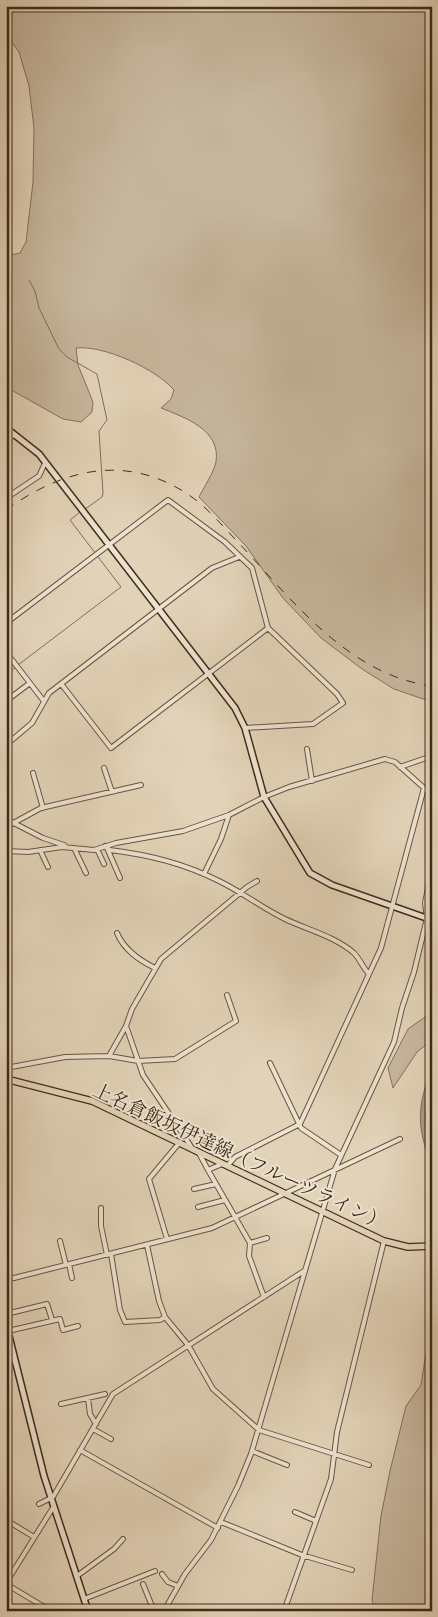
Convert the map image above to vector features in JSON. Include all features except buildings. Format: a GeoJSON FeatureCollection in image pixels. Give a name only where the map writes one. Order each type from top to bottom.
{"type":"FeatureCollection","features":[{"type":"Feature","properties":{"kind":"main road","name":"上名倉飯坂伊達線（フルーツライン）"},"geometry":{"type":"LineString","coordinates":[[6,1079],[92,1101],[384,1240],[408,1247],[432,1246]]}},
{"type":"Feature","properties":{"kind":"street"},"geometry":{"type":"LineString","coordinates":[[6,428],[36,451],[235,708],[245,728],[264,796],[303,863],[313,876],[332,885],[429,919]]}},
{"type":"Feature","properties":{"kind":"street"},"geometry":{"type":"LineString","coordinates":[[6,443],[14,434]]}},
{"type":"Feature","properties":{"kind":"street"},"geometry":{"type":"LineString","coordinates":[[6,498],[38,476],[45,463]]}},
{"type":"Feature","properties":{"kind":"street"},"geometry":{"type":"LineString","coordinates":[[6,623],[168,500],[225,542],[253,570],[268,628],[338,694],[343,703],[313,724],[245,728]]}},
{"type":"Feature","properties":{"kind":"street"},"geometry":{"type":"LineString","coordinates":[[6,745],[32,723],[43,700],[215,566],[239,556]]}},
{"type":"Feature","properties":{"kind":"street"},"geometry":{"type":"LineString","coordinates":[[62,685],[111,748],[268,628]]}},
{"type":"Feature","properties":{"kind":"street"},"geometry":{"type":"LineString","coordinates":[[6,652],[43,700]]}},
{"type":"Feature","properties":{"kind":"street"},"geometry":{"type":"LineString","coordinates":[[6,701],[30,683]]}},
{"type":"Feature","properties":{"kind":"street"},"geometry":{"type":"LineString","coordinates":[[307,749],[312,781]]}},
{"type":"Feature","properties":{"kind":"street"},"geometry":{"type":"LineString","coordinates":[[400,767],[432,756]]}},
{"type":"Feature","properties":{"kind":"street"},"geometry":{"type":"LineString","coordinates":[[6,851],[66,847],[97,849],[183,831],[229,815],[264,796],[289,786],[383,760],[393,761],[432,795]]}},
{"type":"Feature","properties":{"kind":"street"},"geometry":{"type":"LineString","coordinates":[[104,768],[112,792]]}},
{"type":"Feature","properties":{"kind":"street"},"geometry":{"type":"LineString","coordinates":[[34,773],[43,808]]}},
{"type":"Feature","properties":{"kind":"street"},"geometry":{"type":"LineString","coordinates":[[6,827],[43,808],[141,785]]}},
{"type":"Feature","properties":{"kind":"street"},"geometry":{"type":"LineString","coordinates":[[208,1170],[226,1164],[234,1157],[299,1125],[381,948],[424,788]]}},
{"type":"Feature","properties":{"kind":"street"},"geometry":{"type":"LineString","coordinates":[[204,874],[221,839],[229,815]]}},
{"type":"Feature","properties":{"kind":"street"},"geometry":{"type":"LineString","coordinates":[[6,818],[43,838],[66,847]]}},
{"type":"Feature","properties":{"kind":"street"},"geometry":{"type":"LineString","coordinates":[[106,847],[157,857],[204,874],[347,948],[357,956],[369,974]]}},
{"type":"Feature","properties":{"kind":"street"},"geometry":{"type":"LineString","coordinates":[[106,847],[120,878]]}},
{"type":"Feature","properties":{"kind":"street"},"geometry":{"type":"LineString","coordinates":[[74,848],[86,873]]}},
{"type":"Feature","properties":{"kind":"street"},"geometry":{"type":"LineString","coordinates":[[97,849],[104,864]]}},
{"type":"Feature","properties":{"kind":"street"},"geometry":{"type":"LineString","coordinates":[[40,850],[48,867]]}},
{"type":"Feature","properties":{"kind":"street"},"geometry":{"type":"LineString","coordinates":[[164,1611],[178,1586],[218,1528],[252,1451],[335,1169],[394,1042],[429,919],[425,903],[432,868]]}},
{"type":"Feature","properties":{"kind":"street"},"geometry":{"type":"LineString","coordinates":[[109,1056],[161,959],[257,881]]}},
{"type":"Feature","properties":{"kind":"street"},"geometry":{"type":"LineString","coordinates":[[116,933],[124,946],[132,954],[155,968]]}},
{"type":"Feature","properties":{"kind":"street"},"geometry":{"type":"LineString","coordinates":[[6,1068],[66,1056],[109,1056],[138,1061],[175,1059],[228,1027],[236,1019],[227,995]]}},
{"type":"Feature","properties":{"kind":"street"},"geometry":{"type":"LineString","coordinates":[[126,1026],[143,1075],[192,1148]]}},
{"type":"Feature","properties":{"kind":"street"},"geometry":{"type":"LineString","coordinates":[[270,1063],[299,1125],[341,1155]]}},
{"type":"Feature","properties":{"kind":"street"},"geometry":{"type":"LineString","coordinates":[[6,1280],[212,1228],[400,1139]]}},
{"type":"Feature","properties":{"kind":"street"},"geometry":{"type":"LineString","coordinates":[[167,1239],[150,1179],[180,1142]]}},
{"type":"Feature","properties":{"kind":"street"},"geometry":{"type":"LineString","coordinates":[[200,1151],[199,1156],[250,1243],[250,1258],[264,1296]]}},
{"type":"Feature","properties":{"kind":"street"},"geometry":{"type":"LineString","coordinates":[[194,1190],[216,1184]]}},
{"type":"Feature","properties":{"kind":"street"},"geometry":{"type":"LineString","coordinates":[[198,1207],[226,1200]]}},
{"type":"Feature","properties":{"kind":"street"},"geometry":{"type":"LineString","coordinates":[[101,1208],[101,1226],[124,1322],[154,1321],[164,1317]]}},
{"type":"Feature","properties":{"kind":"street"},"geometry":{"type":"LineString","coordinates":[[250,1243],[267,1238]]}},
{"type":"Feature","properties":{"kind":"street"},"geometry":{"type":"LineString","coordinates":[[284,1611],[296,1580],[302,1555],[328,1490],[337,1432],[384,1240]]}},
{"type":"Feature","properties":{"kind":"street"},"geometry":{"type":"LineString","coordinates":[[60,1241],[72,1278]]}},
{"type":"Feature","properties":{"kind":"street"},"geometry":{"type":"LineString","coordinates":[[147,1245],[164,1317],[188,1345],[214,1389],[259,1430],[369,1465]]}},
{"type":"Feature","properties":{"kind":"street"},"geometry":{"type":"LineString","coordinates":[[39,1504],[52,1498],[117,1391],[304,1271]]}},
{"type":"Feature","properties":{"kind":"street"},"geometry":{"type":"LineString","coordinates":[[6,1314],[47,1304],[52,1320]]}},
{"type":"Feature","properties":{"kind":"street"},"geometry":{"type":"LineString","coordinates":[[8,1331],[60,1319],[63,1330],[78,1326]]}},
{"type":"Feature","properties":{"kind":"street"},"geometry":{"type":"LineString","coordinates":[[6,1324],[40,1460],[88,1611]]}},
{"type":"Feature","properties":{"kind":"street"},"geometry":{"type":"LineString","coordinates":[[61,1404],[105,1394]]}},
{"type":"Feature","properties":{"kind":"street"},"geometry":{"type":"LineString","coordinates":[[88,1398],[90,1414],[95,1427],[111,1439]]}},
{"type":"Feature","properties":{"kind":"street"},"geometry":{"type":"LineString","coordinates":[[80,1450],[218,1528]]}},
{"type":"Feature","properties":{"kind":"street"},"geometry":{"type":"LineString","coordinates":[[252,1451],[287,1465]]}},
{"type":"Feature","properties":{"kind":"street"},"geometry":{"type":"LineString","coordinates":[[50,1611],[6,1583],[54,1506]]}},
{"type":"Feature","properties":{"kind":"street"},"geometry":{"type":"LineString","coordinates":[[295,1512],[316,1521]]}},
{"type":"Feature","properties":{"kind":"street"},"geometry":{"type":"LineString","coordinates":[[6,1520],[34,1538]]}},
{"type":"Feature","properties":{"kind":"street"},"geometry":{"type":"LineString","coordinates":[[221,1522],[302,1555],[352,1570]]}},
{"type":"Feature","properties":{"kind":"street"},"geometry":{"type":"LineString","coordinates":[[77,1576],[114,1549],[123,1539]]}},
{"type":"Feature","properties":{"kind":"street"},"geometry":{"type":"LineString","coordinates":[[84,1599],[155,1571]]}},
{"type":"Feature","properties":{"kind":"street"},"geometry":{"type":"LineString","coordinates":[[162,1574],[168,1582],[178,1586]]}},
{"type":"Feature","properties":{"kind":"street"},"geometry":{"type":"LineString","coordinates":[[143,1584],[154,1611]]}},
{"type":"Feature","properties":{"kind":"shaded area"},"geometry":{"type":"Polygon","coordinates":[[[6,6],[432,6],[432,702],[394,689],[362,669],[321,638],[283,598],[246,546],[199,497],[215,467],[216,451],[213,441],[200,427],[181,416],[161,408],[171,399],[174,390],[166,382],[155,374],[115,354],[88,348],[76,348],[78,365],[93,402],[92,412],[81,422],[63,419],[6,387],[6,256],[20,253],[26,242],[33,182],[34,128],[29,86],[19,52],[6,34],[6,6]]]}},
{"type":"Feature","properties":{"kind":"shaded area"},"geometry":{"type":"Polygon","coordinates":[[[432,1012],[432,1040],[417,1052],[393,1088],[388,1068],[408,1029],[432,1012]]]}},
{"type":"Feature","properties":{"kind":"shaded area"},"geometry":{"type":"Polygon","coordinates":[[[432,1314],[432,1611],[375,1611],[372,1600],[381,1516],[406,1406],[421,1385],[432,1314]]]}},
{"type":"Feature","properties":{"kind":"water"},"geometry":{"type":"Polygon","coordinates":[[[432,1067],[432,1166],[423,1139],[420,1116],[423,1094],[432,1067]]]}},
{"type":"Feature","properties":{"kind":"waterway"},"geometry":{"type":"LineString","coordinates":[[29,280],[35,291],[39,308],[59,349],[67,357],[97,374],[107,420],[99,431],[103,493],[102,497],[84,510]]}},
{"type":"Feature","properties":{"kind":"waterway"},"geometry":{"type":"LineString","coordinates":[[18,665],[121,587],[70,520],[80,512]]}},
{"type":"Feature","properties":{"kind":"waterway"},"geometry":{"type":"LineString","coordinates":[[6,674],[15,668]]}},
{"type":"Feature","properties":{"kind":"railway"},"geometry":{"type":"LineString","coordinates":[[6,510],[27,496],[71,476],[116,470],[139,473],[163,481],[186,493],[206,509],[299,608],[347,650],[373,667],[401,679],[432,686]]}}]}
